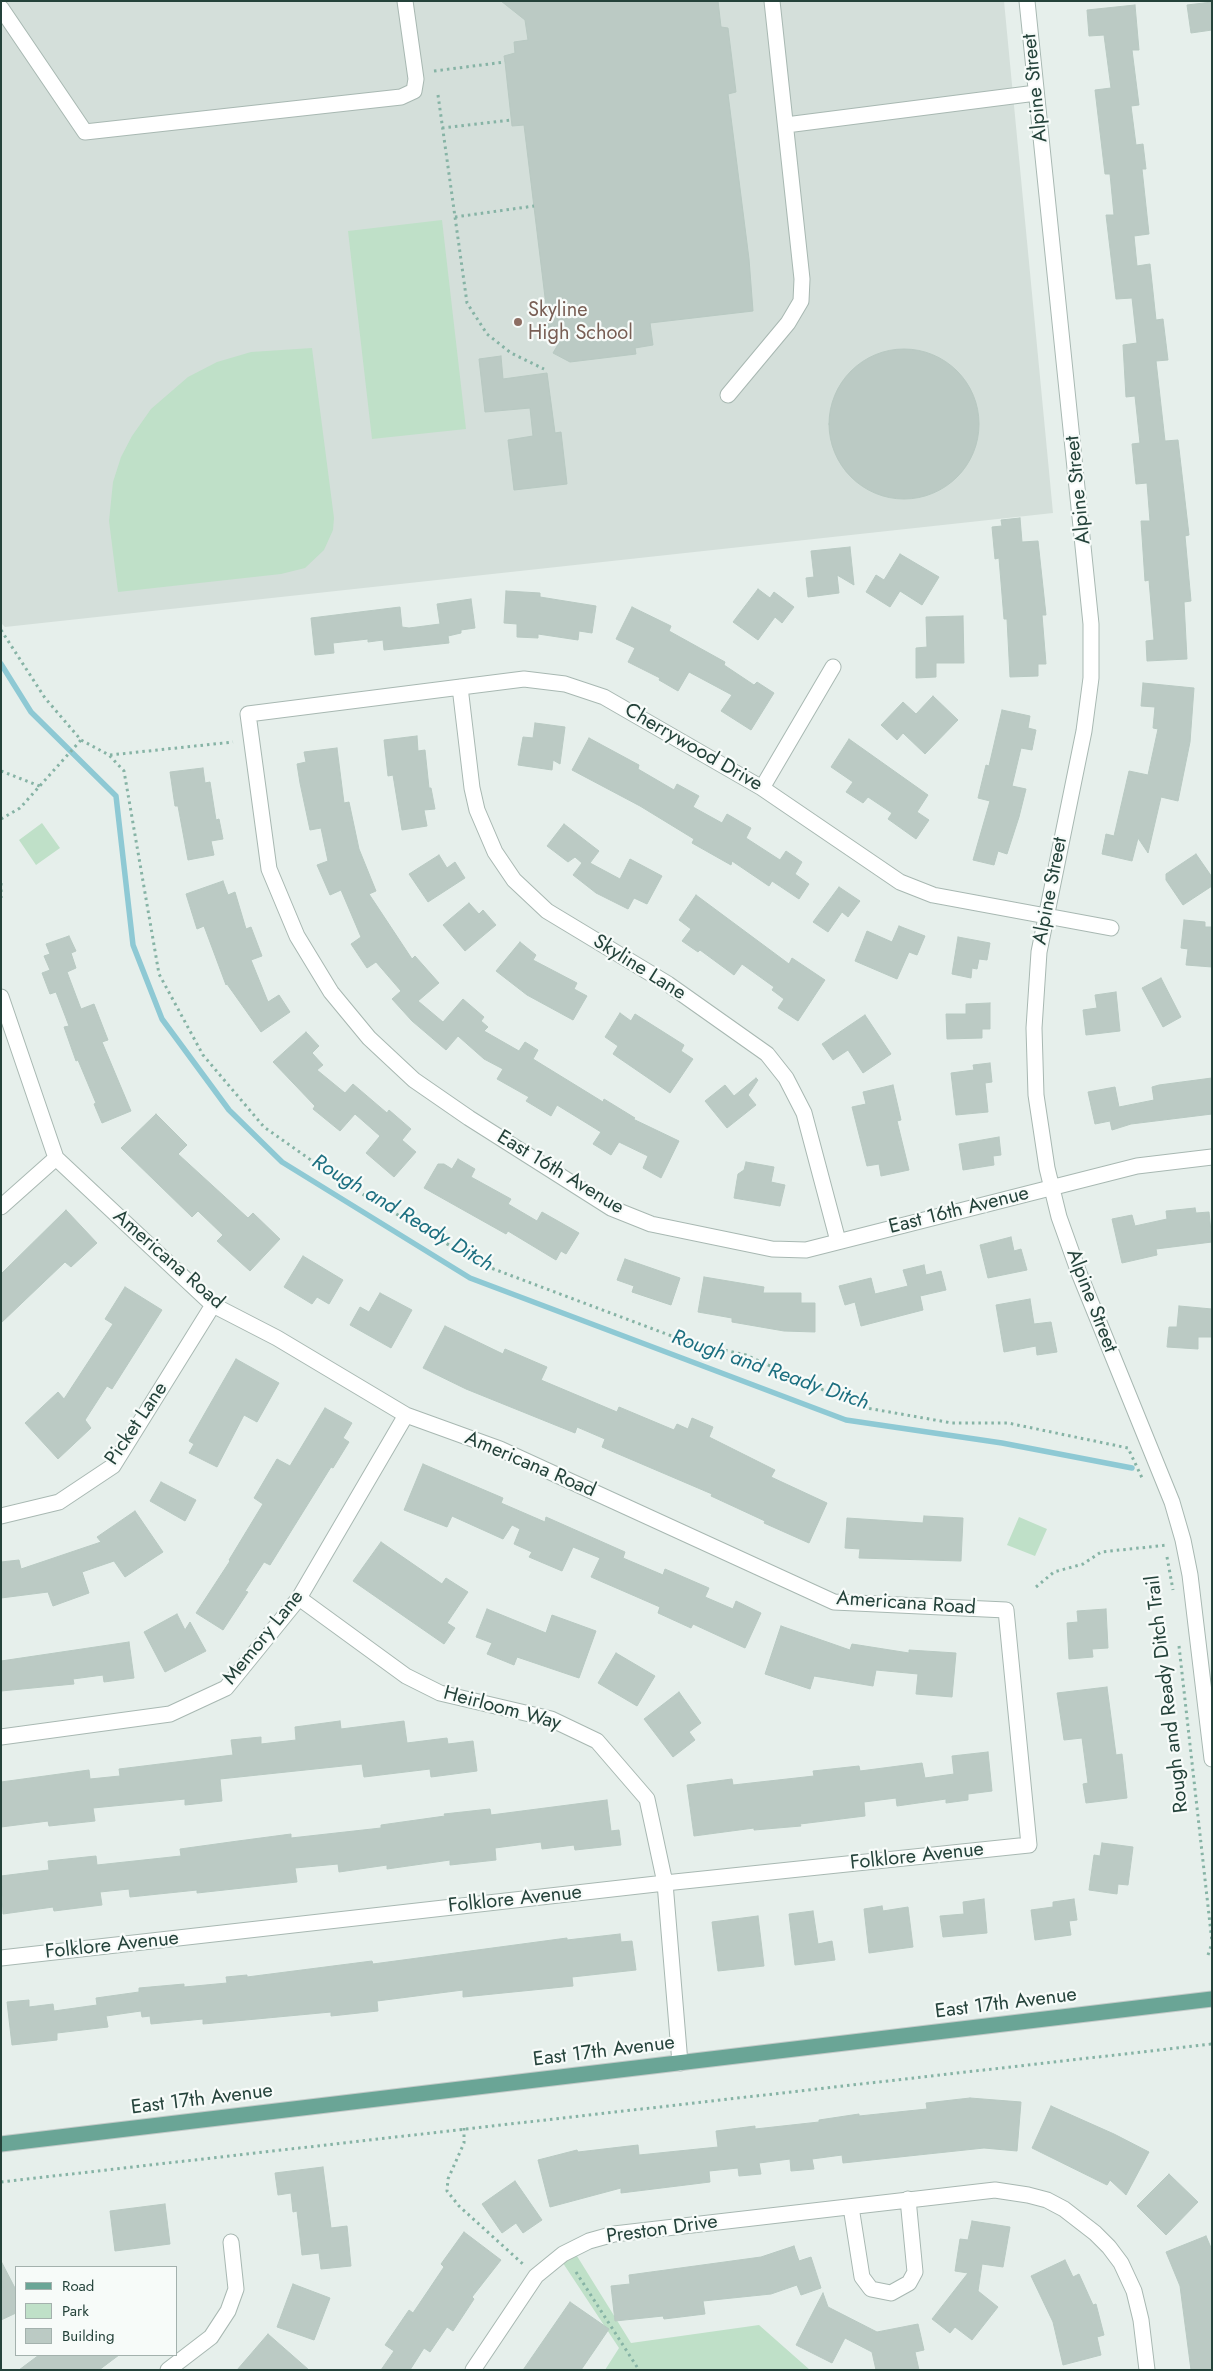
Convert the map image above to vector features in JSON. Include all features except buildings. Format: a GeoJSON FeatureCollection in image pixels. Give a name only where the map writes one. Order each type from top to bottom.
{"type":"FeatureCollection","features":[{"type":"Feature","properties":{"kind":"main road","name":"East 17th Avenue"},"geometry":{"type":"LineString","coordinates":[[1,2144],[1212,1999]]}},
{"type":"Feature","properties":{"kind":"street"},"geometry":{"type":"LineString","coordinates":[[1,8],[85,132],[401,97],[414,91],[416,79],[405,1]]}},
{"type":"Feature","properties":{"kind":"street"},"geometry":{"type":"LineString","coordinates":[[728,395],[788,323],[801,301],[802,278],[772,1]]}},
{"type":"Feature","properties":{"kind":"street","name":"Alpine Street"},"geometry":{"type":"LineString","coordinates":[[1027,1],[1091,624],[1091,678],[1084,731],[1045,915],[1039,952],[1034,1028],[1036,1095],[1051,1188],[1079,1273],[1172,1502],[1183,1540],[1190,1575],[1212,1759]]}},
{"type":"Feature","properties":{"kind":"street"},"geometry":{"type":"LineString","coordinates":[[786,125],[1036,94]]}},
{"type":"Feature","properties":{"kind":"street"},"geometry":{"type":"LineString","coordinates":[[762,788],[833,667]]}},
{"type":"Feature","properties":{"kind":"street","name":"Cherrywood Drive"},"geometry":{"type":"LineString","coordinates":[[248,714],[524,679],[565,684],[604,697],[762,788],[900,882],[933,895],[1111,928]]}},
{"type":"Feature","properties":{"kind":"street","name":"Skyline Lane"},"geometry":{"type":"LineString","coordinates":[[460,687],[472,788],[477,810],[495,852],[514,880],[547,911],[668,984],[767,1054],[786,1078],[804,1113],[838,1241]]}},
{"type":"Feature","properties":{"kind":"street","name":"East 16th Avenue"},"geometry":{"type":"LineString","coordinates":[[248,714],[269,869],[297,936],[331,992],[369,1038],[414,1080],[469,1118],[611,1208],[651,1224],[772,1249],[806,1250],[1157,1162],[1212,1157]]}},
{"type":"Feature","properties":{"kind":"street","name":"Americana Road"},"geometry":{"type":"LineString","coordinates":[[1,997],[56,1158],[213,1305],[277,1338],[406,1415],[500,1449],[834,1602],[1006,1610],[1029,1845]]}},
{"type":"Feature","properties":{"kind":"street"},"geometry":{"type":"LineString","coordinates":[[1,1207],[56,1158]]}},
{"type":"Feature","properties":{"kind":"street","name":"Picket Lane"},"geometry":{"type":"LineString","coordinates":[[1,1516],[59,1502],[113,1466],[213,1305]]}},
{"type":"Feature","properties":{"kind":"street","name":"Memory Lane"},"geometry":{"type":"LineString","coordinates":[[1,1737],[170,1714],[226,1688],[299,1598],[406,1415]]}},
{"type":"Feature","properties":{"kind":"street","name":"Heirloom Way"},"geometry":{"type":"LineString","coordinates":[[299,1598],[406,1676],[440,1693],[551,1719],[597,1741],[647,1799],[666,1883],[680,2063]]}},
{"type":"Feature","properties":{"kind":"street","name":"Folklore Avenue"},"geometry":{"type":"LineString","coordinates":[[1,1958],[666,1883],[1029,1845]]}},
{"type":"Feature","properties":{"kind":"street","name":"Preston Drive"},"geometry":{"type":"LineString","coordinates":[[473,2370],[536,2276],[563,2254],[589,2240],[614,2234],[994,2190],[1047,2200],[1064,2209],[1095,2233],[1121,2263],[1134,2291],[1141,2320],[1147,2370]]}},
{"type":"Feature","properties":{"kind":"street"},"geometry":{"type":"LineString","coordinates":[[851,2207],[862,2277],[871,2289],[891,2293],[909,2283],[915,2272],[908,2199]]}},
{"type":"Feature","properties":{"kind":"street"},"geometry":{"type":"LineString","coordinates":[[168,2370],[211,2337],[228,2311],[236,2289],[231,2242]]}},
{"type":"Feature","properties":{"kind":"path"},"geometry":{"type":"LineString","coordinates":[[434,71],[505,62]]}},
{"type":"Feature","properties":{"kind":"path"},"geometry":{"type":"LineString","coordinates":[[438,95],[467,303],[487,334],[511,353],[544,369]]}},
{"type":"Feature","properties":{"kind":"path"},"geometry":{"type":"LineString","coordinates":[[442,128],[512,120]]}},
{"type":"Feature","properties":{"kind":"path"},"geometry":{"type":"LineString","coordinates":[[455,217],[534,206]]}},
{"type":"Feature","properties":{"kind":"path"},"geometry":{"type":"LineString","coordinates":[[1,630],[45,698],[81,740],[109,755],[124,771],[159,974],[203,1055],[264,1127],[342,1182],[483,1265],[685,1341],[746,1355],[862,1407],[952,1423],[1008,1423],[1128,1448],[1144,1483]]}},
{"type":"Feature","properties":{"kind":"path"},"geometry":{"type":"LineString","coordinates":[[1,819],[20,808],[42,786],[81,740]]}},
{"type":"Feature","properties":{"kind":"path"},"geometry":{"type":"LineString","coordinates":[[109,755],[233,742]]}},
{"type":"Feature","properties":{"kind":"path"},"geometry":{"type":"LineString","coordinates":[[1,771],[42,786]]}},
{"type":"Feature","properties":{"kind":"path"},"geometry":{"type":"LineString","coordinates":[[1,882],[1,898]]}},
{"type":"Feature","properties":{"kind":"path","name":"Rough and Ready Ditch Trail"},"geometry":{"type":"LineString","coordinates":[[1162,1537],[1174,1598]]}},
{"type":"Feature","properties":{"kind":"path"},"geometry":{"type":"LineString","coordinates":[[1036,1587],[1054,1572],[1083,1564],[1101,1552],[1165,1546],[1183,1540]]}},
{"type":"Feature","properties":{"kind":"path","name":"Rough and Ready Ditch Trail"},"geometry":{"type":"LineString","coordinates":[[1178,1638],[1212,1942],[1208,1955]]}},
{"type":"Feature","properties":{"kind":"path"},"geometry":{"type":"LineString","coordinates":[[1,2182],[1212,2044]]}},
{"type":"Feature","properties":{"kind":"path"},"geometry":{"type":"LineString","coordinates":[[464,2128],[464,2144],[447,2182],[448,2193],[459,2206],[526,2267]]}},
{"type":"Feature","properties":{"kind":"path"},"geometry":{"type":"LineString","coordinates":[[576,2272],[639,2370]]}},
{"type":"Feature","properties":{"kind":"shaded area","name":"Skyline High School"},"geometry":{"type":"Polygon","coordinates":[[[1,1],[1004,1],[1053,513],[5,627],[1,623],[1,1]]]}},
{"type":"Feature","properties":{"kind":"green space"},"geometry":{"type":"Polygon","coordinates":[[[442,220],[466,429],[372,439],[348,231],[442,220]]]}},
{"type":"Feature","properties":{"kind":"green space"},"geometry":{"type":"Polygon","coordinates":[[[312,348],[334,518],[333,530],[324,550],[305,568],[281,574],[118,592],[109,521],[113,482],[121,457],[132,436],[151,409],[188,377],[217,362],[251,352],[312,348]]]}},
{"type":"Feature","properties":{"kind":"green space"},"geometry":{"type":"Polygon","coordinates":[[[42,823],[60,848],[36,865],[19,840],[42,823]]]}},
{"type":"Feature","properties":{"kind":"green space"},"geometry":{"type":"Polygon","coordinates":[[[1019,1517],[1047,1529],[1035,1556],[1007,1545],[1019,1517]]]}},
{"type":"Feature","properties":{"kind":"green space"},"geometry":{"type":"Polygon","coordinates":[[[572,2248],[631,2343],[759,2325],[810,2370],[605,2370],[619,2348],[559,2257],[572,2248]]]}},
{"type":"Feature","properties":{"kind":"waterway","name":"Rough and Ready Ditch"},"geometry":{"type":"LineString","coordinates":[[1,664],[31,712],[116,796],[133,945],[162,1019],[229,1110],[282,1162],[470,1278],[846,1420],[1002,1443],[1132,1468]]}},
{"type":"Feature","properties":{"kind":"place","name":"Skyline High School"},"geometry":{"type":"Point","coordinates":[518,322]}}]}
